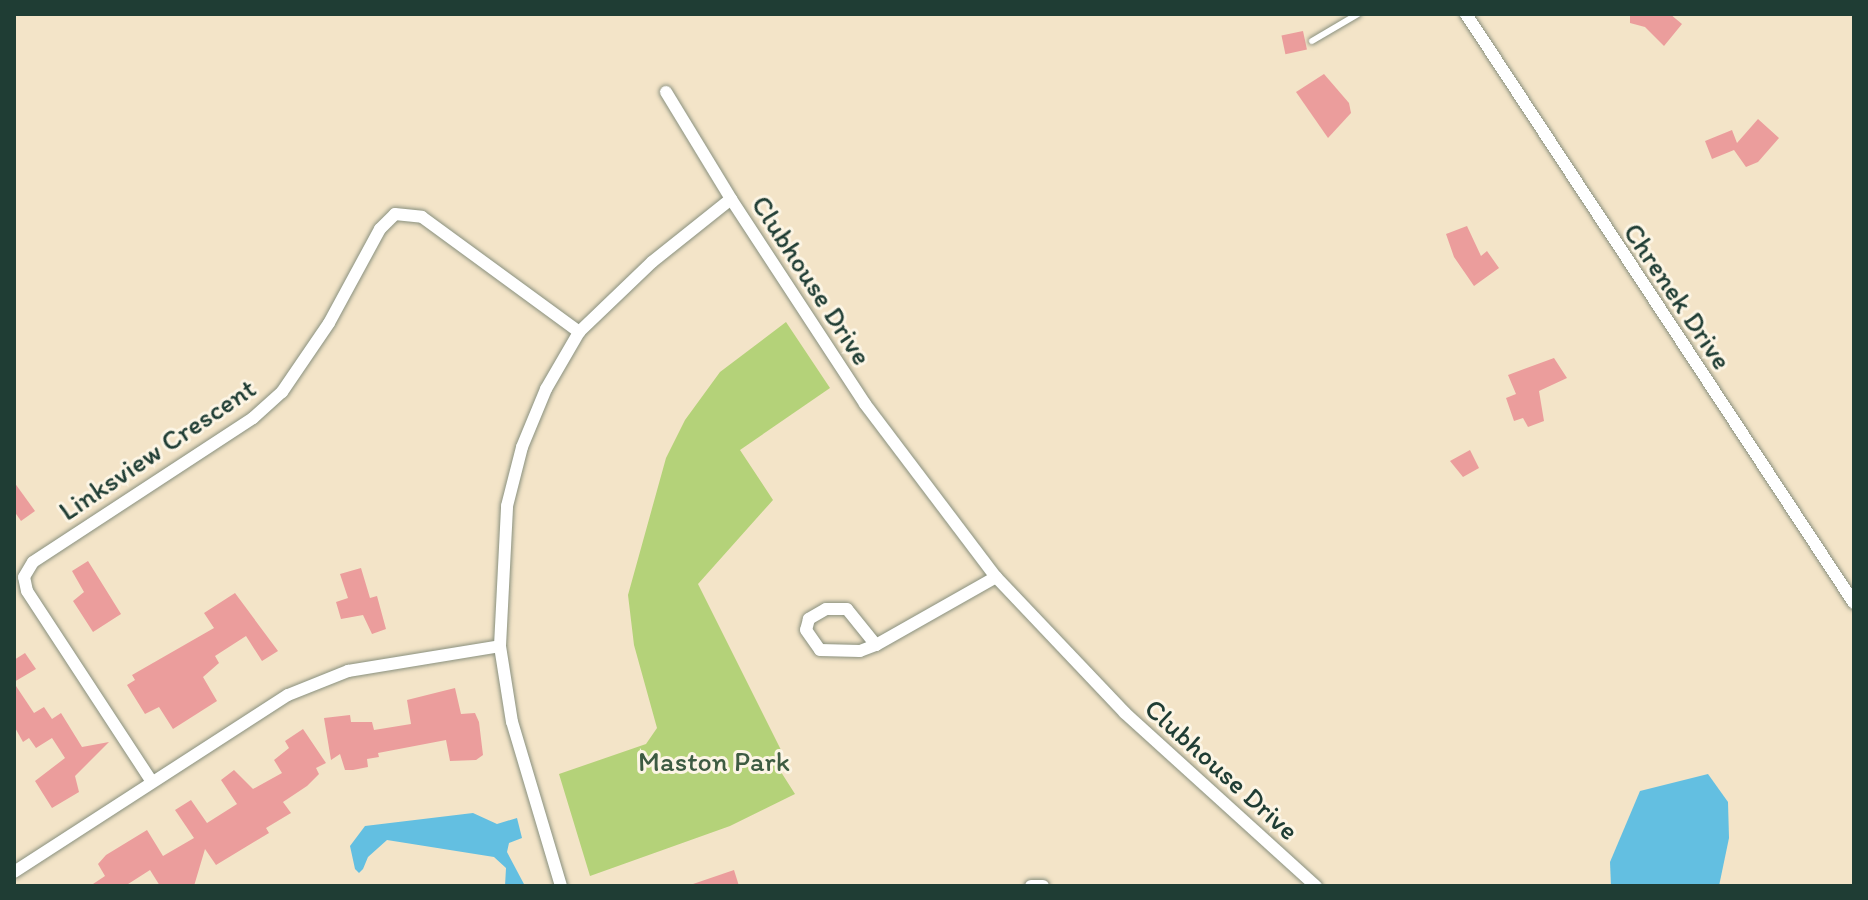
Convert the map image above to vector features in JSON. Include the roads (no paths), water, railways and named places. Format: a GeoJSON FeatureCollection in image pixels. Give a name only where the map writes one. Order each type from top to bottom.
{"type":"FeatureCollection","features":[{"type":"Feature","properties":{"kind":"street","name":"Chrenek Drive"},"geometry":{"type":"LineString","coordinates":[[1466,14],[1854,603]]}},
{"type":"Feature","properties":{"kind":"street"},"geometry":{"type":"LineString","coordinates":[[666,92],[731,199]]}},
{"type":"Feature","properties":{"kind":"street","name":"Clubhouse Drive"},"geometry":{"type":"LineString","coordinates":[[561,886],[512,722],[500,646],[499,578],[514,476],[546,389],[579,332],[652,262],[731,199],[865,404],[996,577],[1125,713],[1316,886]]}},
{"type":"Feature","properties":{"kind":"street","name":"Linksview Crescent"},"geometry":{"type":"LineString","coordinates":[[152,782],[27,591],[24,577],[33,562],[253,418],[282,392],[329,323],[380,229],[395,214],[422,217],[579,332]]}},
{"type":"Feature","properties":{"kind":"street"},"geometry":{"type":"LineString","coordinates":[[876,645],[847,609],[826,609],[809,619],[806,630],[820,650],[841,654],[876,645],[996,577]]}},
{"type":"Feature","properties":{"kind":"street"},"geometry":{"type":"LineString","coordinates":[[14,872],[152,782],[316,682],[348,671],[500,646]]}},
{"type":"Feature","properties":{"kind":"street"},"geometry":{"type":"LineString","coordinates":[[1031,886],[1043,886]]}},
{"type":"Feature","properties":{"kind":"lane"},"geometry":{"type":"LineString","coordinates":[[1312,41],[1358,14]]}},
{"type":"Feature","properties":{"kind":"water"},"geometry":{"type":"Polygon","coordinates":[[[1708,774],[1728,802],[1729,838],[1719,886],[1611,886],[1610,862],[1640,791],[1708,774]]]}},
{"type":"Feature","properties":{"kind":"water"},"geometry":{"type":"Polygon","coordinates":[[[473,813],[497,824],[517,818],[522,838],[509,843],[507,852],[525,886],[505,886],[506,868],[494,857],[387,840],[368,857],[359,873],[355,869],[350,846],[365,826],[473,813]]]}},
{"type":"Feature","properties":{"kind":"park label","name":"Maston Park"},"geometry":{"type":"Point","coordinates":[714,761]}}]}
